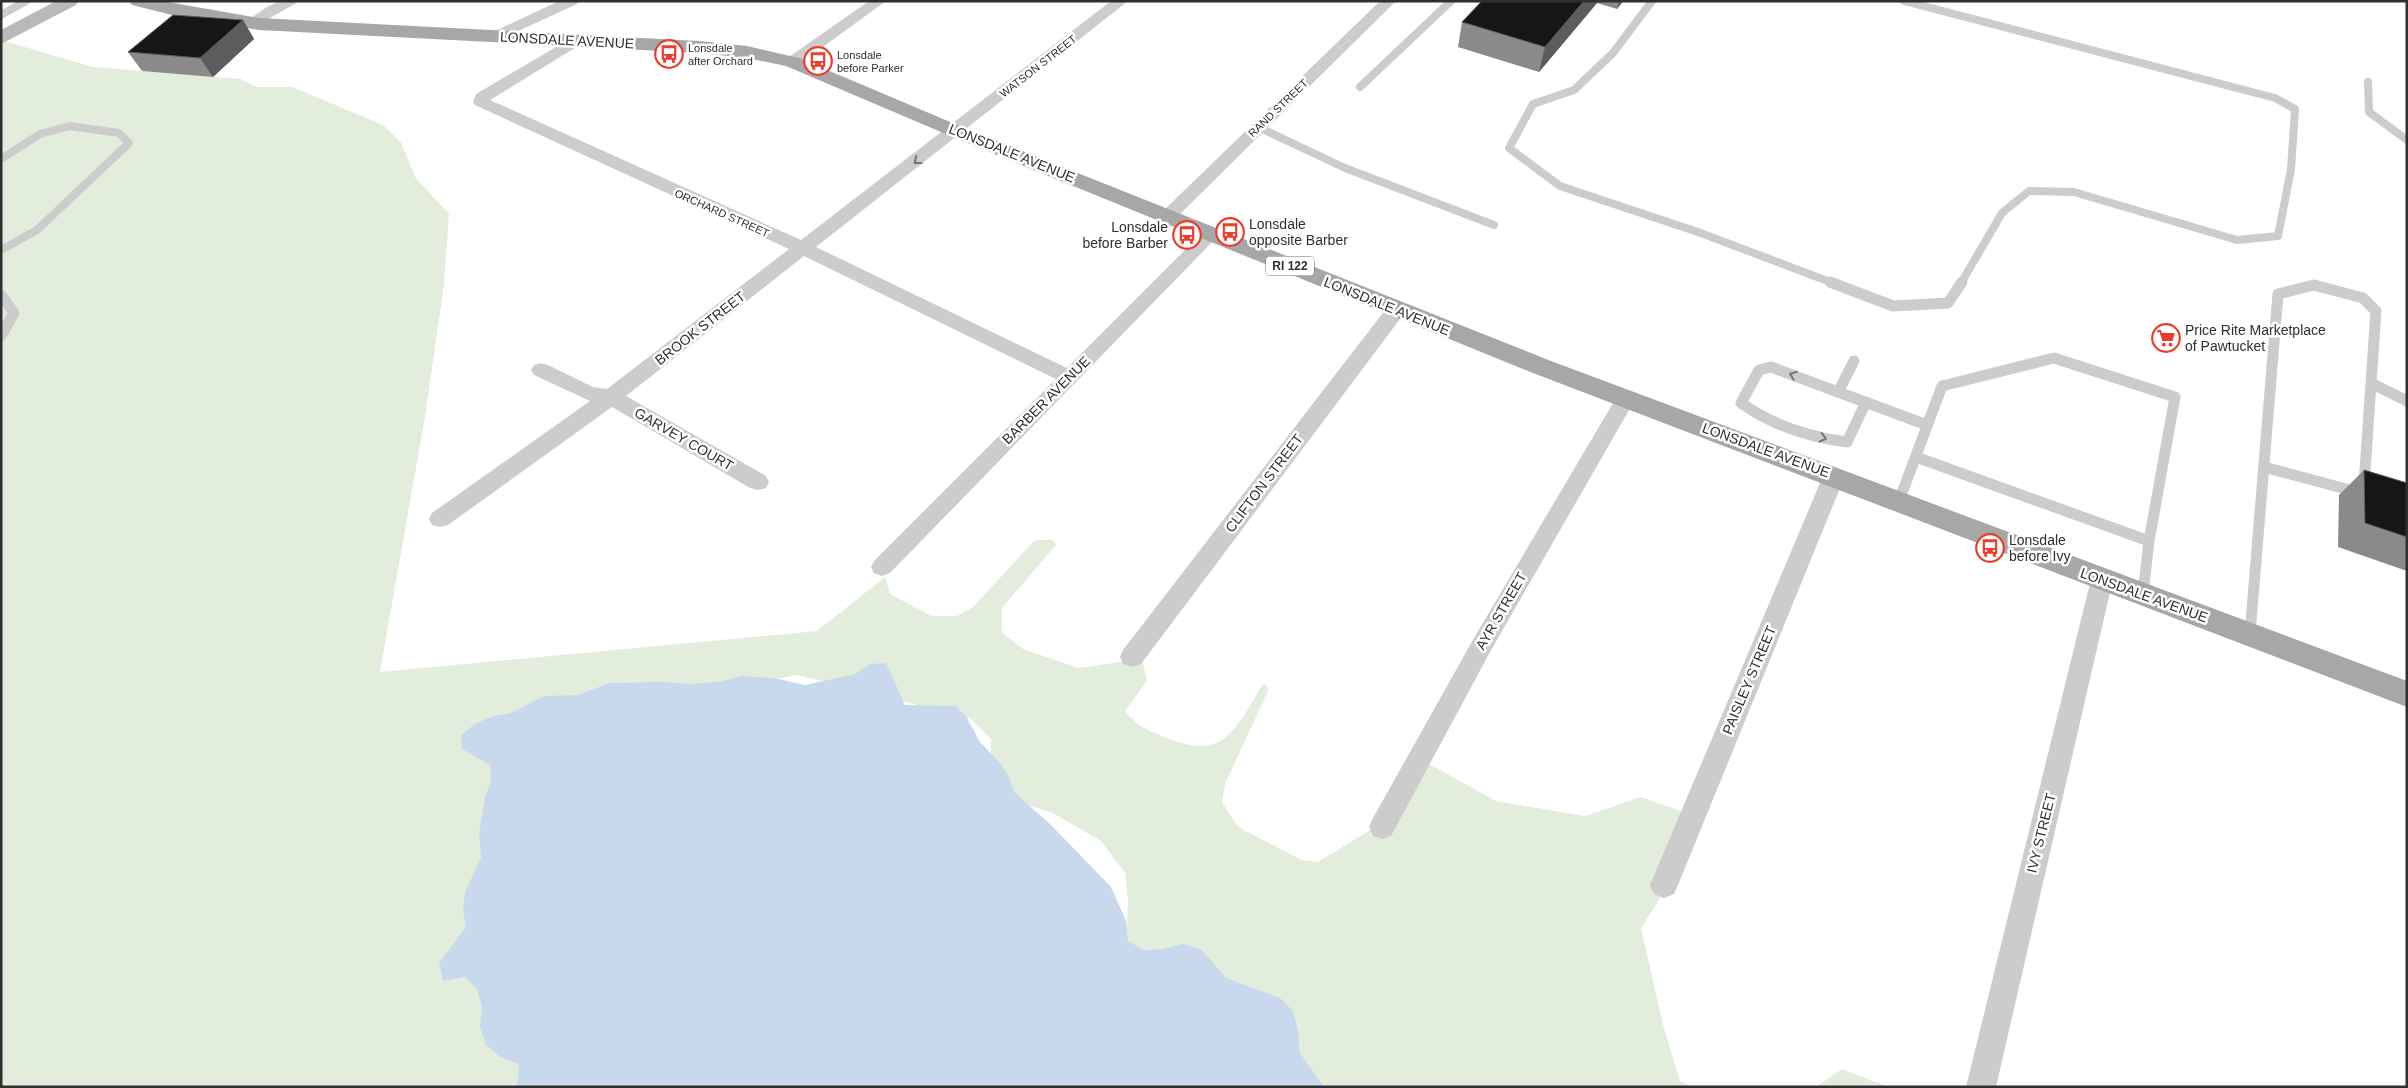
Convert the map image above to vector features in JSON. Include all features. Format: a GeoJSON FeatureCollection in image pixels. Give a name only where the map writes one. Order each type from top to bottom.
{"type":"FeatureCollection","features":[{"type":"Feature","properties":{"kind":"main road","name":"LONSDALE AVENUE"},"geometry":{"type":"LineString","coordinates":[[138,1],[184,12],[251,23],[578,40],[737,51],[792,62],[955,131],[1396,310],[2407,694]]}},
{"type":"Feature","properties":{"kind":"street"},"geometry":{"type":"LineString","coordinates":[[1,38],[70,1]]}},
{"type":"Feature","properties":{"kind":"street"},"geometry":{"type":"LineString","coordinates":[[251,23],[272,10],[293,1]]}},
{"type":"Feature","properties":{"kind":"street"},"geometry":{"type":"LineString","coordinates":[[496,36],[572,1]]}},
{"type":"Feature","properties":{"kind":"street"},"geometry":{"type":"LineString","coordinates":[[792,62],[879,1]]}},
{"type":"Feature","properties":{"kind":"street","name":"WATSON STREET"},"geometry":{"type":"LineString","coordinates":[[955,131],[1122,1]]}},
{"type":"Feature","properties":{"kind":"street","name":"RAND STREET"},"geometry":{"type":"LineString","coordinates":[[1168,216],[1389,1]]}},
{"type":"Feature","properties":{"kind":"street","name":"ORCHARD STREET"},"geometry":{"type":"LineString","coordinates":[[578,40],[482,98],[481,102],[802,248],[1068,377]]}},
{"type":"Feature","properties":{"kind":"street","name":"BROOK STREET"},"geometry":{"type":"LineString","coordinates":[[440,519],[611,397],[955,131]]}},
{"type":"Feature","properties":{"kind":"street","name":"BARBER AVENUE"},"geometry":{"type":"LineString","coordinates":[[882,567],[1210,234]]}},
{"type":"Feature","properties":{"kind":"street","name":"CLIFTON STREET"},"geometry":{"type":"LineString","coordinates":[[1132,657],[1396,310]]}},
{"type":"Feature","properties":{"kind":"street"},"geometry":{"type":"LineString","coordinates":[[541,370],[589,394],[611,397]]}},
{"type":"Feature","properties":{"kind":"street","name":"GARVEY COURT"},"geometry":{"type":"LineString","coordinates":[[611,397],[758,482]]}},
{"type":"Feature","properties":{"kind":"street","name":"AYR STREET"},"geometry":{"type":"LineString","coordinates":[[1382,827],[1482,645],[1626,398]]}},
{"type":"Feature","properties":{"kind":"street","name":"PAISLEY STREET"},"geometry":{"type":"LineString","coordinates":[[1664,885],[1834,476]]}},
{"type":"Feature","properties":{"kind":"street","name":"IVY STREET"},"geometry":{"type":"LineString","coordinates":[[1986,1084],[2102,579]]}},
{"type":"Feature","properties":{"kind":"lane"},"geometry":{"type":"LineString","coordinates":[[1,15],[26,1]]}},
{"type":"Feature","properties":{"kind":"lane"},"geometry":{"type":"LineString","coordinates":[[1360,87],[1451,1]]}},
{"type":"Feature","properties":{"kind":"lane"},"geometry":{"type":"LineString","coordinates":[[1652,1],[1613,53],[1574,90],[1533,104],[1510,148],[1560,186],[1698,232],[1893,306],[1948,304],[1974,264],[2002,213],[2029,191],[2074,192],[2237,240],[2278,236],[2290,168],[2295,109],[2266,96],[1904,1]]}},
{"type":"Feature","properties":{"kind":"lane"},"geometry":{"type":"LineString","coordinates":[[2368,82],[2369,112],[2407,140]]}},
{"type":"Feature","properties":{"kind":"lane"},"geometry":{"type":"LineString","coordinates":[[1,159],[40,134],[69,126],[119,133],[129,143],[37,230],[1,250]]}},
{"type":"Feature","properties":{"kind":"lane"},"geometry":{"type":"LineString","coordinates":[[1258,128],[1345,168],[1494,225]]}},
{"type":"Feature","properties":{"kind":"lane"},"geometry":{"type":"LineString","coordinates":[[2250,634],[2278,294],[2314,285],[2363,298],[2376,311],[2364,485],[2365,494],[2264,467]]}},
{"type":"Feature","properties":{"kind":"lane"},"geometry":{"type":"LineString","coordinates":[[1,295],[14,313],[1,336]]}},
{"type":"Feature","properties":{"kind":"lane"},"geometry":{"type":"LineString","coordinates":[[1899,501],[1942,386],[2054,358],[2175,397],[2149,541],[2143,594]]}},
{"type":"Feature","properties":{"kind":"lane"},"geometry":{"type":"LineString","coordinates":[[1838,392],[1854,361]]}},
{"type":"Feature","properties":{"kind":"lane"},"geometry":{"type":"LineString","coordinates":[[1866,402],[1847,442],[1822,439],[1752,412],[1741,403],[1760,370],[1771,367],[1838,392],[1866,402],[1928,425]]}},
{"type":"Feature","properties":{"kind":"lane"},"geometry":{"type":"LineString","coordinates":[[2371,383],[2407,401]]}},
{"type":"Feature","properties":{"kind":"lane"},"geometry":{"type":"LineString","coordinates":[[1916,457],[2149,541]]}},
{"type":"Feature","properties":{"kind":"green space"},"geometry":{"type":"Polygon","coordinates":[[[1,40],[93,67],[241,79],[257,87],[293,87],[383,125],[401,142],[415,177],[449,214],[444,285],[425,417],[380,672],[817,631],[885,577],[890,594],[932,616],[957,616],[973,607],[1035,540],[1053,540],[1056,545],[1002,608],[1002,632],[1023,649],[1078,668],[1142,659],[1147,681],[1125,711],[1135,722],[1145,728],[1189,745],[1205,746],[1218,742],[1228,735],[1246,712],[1264,683],[1269,689],[1225,784],[1222,802],[1238,827],[1302,860],[1318,862],[1380,824],[1420,759],[1496,801],[1585,816],[1641,797],[1698,817],[1665,891],[1641,928],[1663,1025],[1680,1081],[1691,1087],[1274,1087],[1126,947],[1128,901],[1125,873],[1101,841],[1053,813],[1011,799],[990,766],[991,739],[970,718],[797,675],[770,680],[709,1087],[1,1087],[1,40]]]}},
{"type":"Feature","properties":{"kind":"green space"},"geometry":{"type":"Polygon","coordinates":[[[1842,1069],[1889,1087],[1816,1087],[1842,1069]]]}},
{"type":"Feature","properties":{"kind":"water"},"geometry":{"type":"Polygon","coordinates":[[[886,663],[905,705],[955,706],[966,716],[980,742],[1001,764],[1009,777],[1014,792],[1050,824],[1111,887],[1126,921],[1128,941],[1144,950],[1163,949],[1182,944],[1201,949],[1226,978],[1280,998],[1293,1011],[1300,1053],[1324,1087],[517,1087],[519,1064],[500,1057],[486,1045],[480,1027],[482,1007],[477,989],[465,977],[443,981],[439,963],[466,927],[463,911],[465,892],[481,858],[479,833],[485,797],[491,781],[490,765],[462,749],[461,735],[476,723],[494,716],[511,713],[544,696],[578,695],[610,683],[661,682],[692,684],[724,681],[741,676],[774,678],[805,685],[855,674],[870,664],[886,663]]]}},
{"type":"Feature","properties":{"kind":"building"},"geometry":{"type":"Polygon","coordinates":[[[1482,1],[1584,1],[1545,47],[1462,22],[1482,1]]]}},
{"type":"Feature","properties":{"kind":"building"},"geometry":{"type":"Polygon","coordinates":[[[173,15],[243,20],[200,58],[128,52],[173,15]]]}},
{"type":"Feature","properties":{"kind":"building"},"geometry":{"type":"Polygon","coordinates":[[[2364,470],[2407,483],[2407,537],[2365,523],[2364,470]]]}},
{"type":"Feature","properties":{"kind":"place","name":"Lonsdale after Orchard"},"geometry":{"type":"Point","coordinates":[669,54]}},
{"type":"Feature","properties":{"kind":"place","name":"Lonsdale before Parker"},"geometry":{"type":"Point","coordinates":[818,61]}},
{"type":"Feature","properties":{"kind":"place","name":"Lonsdale opposite Barber"},"geometry":{"type":"Point","coordinates":[1230,232]}},
{"type":"Feature","properties":{"kind":"place","name":"Lonsdale before Barber"},"geometry":{"type":"Point","coordinates":[1187,235]}},
{"type":"Feature","properties":{"kind":"place","name":"Price Rite Marketplace of Pawtucket"},"geometry":{"type":"Point","coordinates":[2166,338]}},
{"type":"Feature","properties":{"kind":"place","name":"Lonsdale before Ivy"},"geometry":{"type":"Point","coordinates":[1990,548]}}]}
